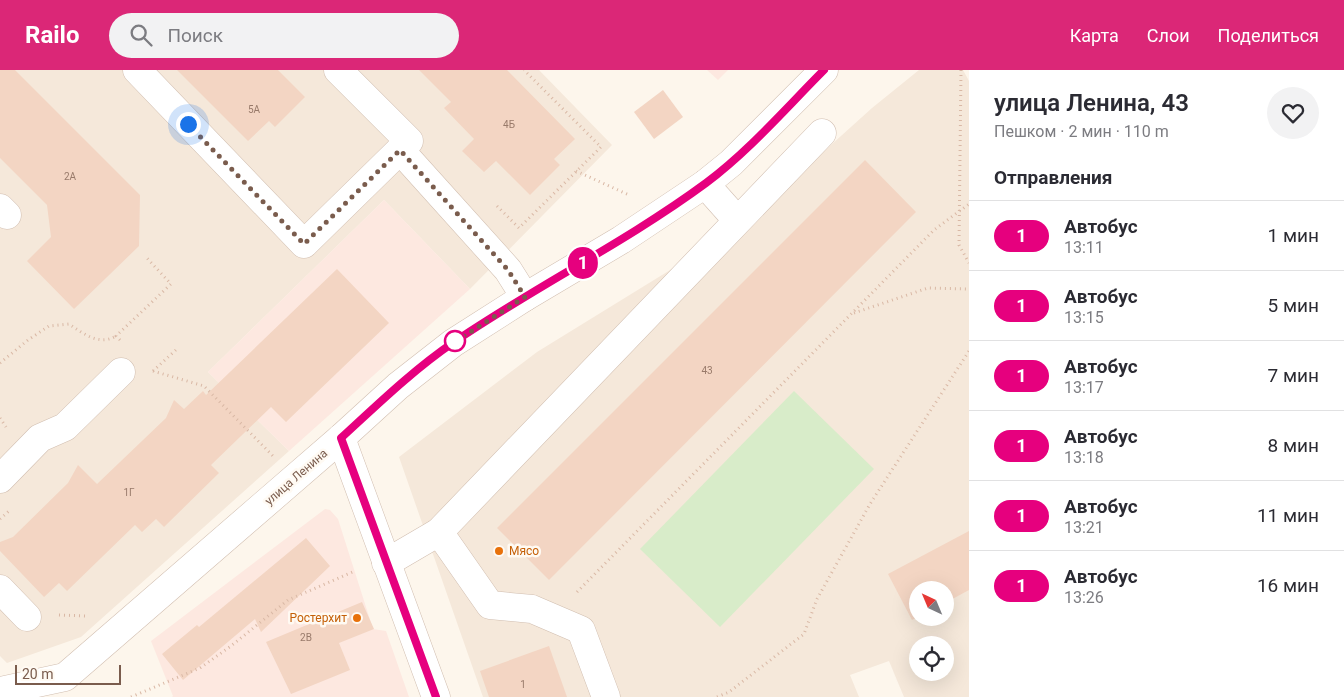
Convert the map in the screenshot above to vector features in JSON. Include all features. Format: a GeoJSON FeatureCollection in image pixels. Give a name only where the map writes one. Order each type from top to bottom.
{"type":"FeatureCollection","features":[{"type":"Feature","properties":{"kind":"street"},"geometry":{"type":"LineString","coordinates":[[137,70],[304,244],[409,141],[338,70]]}},
{"type":"Feature","properties":{"kind":"street","name":"улица Ленина"},"geometry":{"type":"LineString","coordinates":[[1,688],[71,687],[398,386],[453,343],[525,297],[621,240],[705,184],[731,163],[824,70]]}},
{"type":"Feature","properties":{"kind":"street"},"geometry":{"type":"LineString","coordinates":[[386,562],[439,532],[822,133]]}},
{"type":"Feature","properties":{"kind":"street"},"geometry":{"type":"LineString","coordinates":[[400,150],[508,270],[525,297]]}},
{"type":"Feature","properties":{"kind":"street"},"geometry":{"type":"LineString","coordinates":[[705,184],[737,220]]}},
{"type":"Feature","properties":{"kind":"street"},"geometry":{"type":"LineString","coordinates":[[0,479],[40,438],[65,427],[134,370]]}},
{"type":"Feature","properties":{"kind":"street"},"geometry":{"type":"LineString","coordinates":[[341,438],[436,697]]}},
{"type":"Feature","properties":{"kind":"street"},"geometry":{"type":"LineString","coordinates":[[439,532],[490,605],[532,609],[581,630],[606,697]]}},
{"type":"Feature","properties":{"kind":"street"},"geometry":{"type":"LineString","coordinates":[[0,589],[27,617]]}},
{"type":"Feature","properties":{"kind":"path"},"geometry":{"type":"LineString","coordinates":[[492,200],[519,228],[601,147],[524,70]]}},
{"type":"Feature","properties":{"kind":"path"},"geometry":{"type":"LineString","coordinates":[[961,70],[959,245],[969,263]]}},
{"type":"Feature","properties":{"kind":"path"},"geometry":{"type":"LineString","coordinates":[[576,171],[637,198]]}},
{"type":"Feature","properties":{"kind":"path"},"geometry":{"type":"LineString","coordinates":[[552,617],[934,230],[969,204]]}},
{"type":"Feature","properties":{"kind":"path"},"geometry":{"type":"LineString","coordinates":[[0,363],[49,326],[69,324],[88,337],[108,341],[116,336],[172,284],[145,256]]}},
{"type":"Feature","properties":{"kind":"path"},"geometry":{"type":"LineString","coordinates":[[853,314],[928,288],[969,290]]}},
{"type":"Feature","properties":{"kind":"path"},"geometry":{"type":"LineString","coordinates":[[116,336],[122,342]]}},
{"type":"Feature","properties":{"kind":"path"},"geometry":{"type":"LineString","coordinates":[[717,697],[728,692],[804,634],[817,598],[870,504],[969,351]]}},
{"type":"Feature","properties":{"kind":"path"},"geometry":{"type":"LineString","coordinates":[[134,370],[204,386],[274,457]]}},
{"type":"Feature","properties":{"kind":"path"},"geometry":{"type":"LineString","coordinates":[[131,697],[200,668],[231,646],[288,600],[358,570]]}},
{"type":"Feature","properties":{"kind":"shaded area"},"geometry":{"type":"Polygon","coordinates":[[[0,70],[539,70],[612,145],[470,289],[384,200],[208,372],[289,451],[81,637],[7,663],[0,656],[0,70]]]}},
{"type":"Feature","properties":{"kind":"shaded area"},"geometry":{"type":"Polygon","coordinates":[[[707,70],[728,70],[718,80],[707,70]]]}},
{"type":"Feature","properties":{"kind":"shaded area"},"geometry":{"type":"Polygon","coordinates":[[[919,70],[963,70],[969,81],[969,697],[904,697],[889,661],[850,675],[859,697],[483,697],[399,457],[537,352],[740,227],[872,108],[919,70]]]}},
{"type":"Feature","properties":{"kind":"shaded area"},"geometry":{"type":"Polygon","coordinates":[[[384,200],[470,289],[289,451],[208,372],[384,200]]]}},
{"type":"Feature","properties":{"kind":"shaded area"},"geometry":{"type":"Polygon","coordinates":[[[325,509],[330,510],[338,519],[373,629],[386,631],[409,697],[172,697],[151,641],[325,509]]]}},
{"type":"Feature","properties":{"kind":"green space"},"geometry":{"type":"Polygon","coordinates":[[[794,391],[874,469],[720,627],[640,549],[794,391]]]}},
{"type":"Feature","properties":{"kind":"building"},"geometry":{"type":"Polygon","coordinates":[[[0,70],[15,70],[140,195],[139,246],[74,309],[27,261],[51,237],[47,205],[0,158],[0,70]]]}},
{"type":"Feature","properties":{"kind":"building"},"geometry":{"type":"Polygon","coordinates":[[[177,70],[278,70],[305,97],[275,127],[269,121],[248,141],[177,70]]]}},
{"type":"Feature","properties":{"kind":"building"},"geometry":{"type":"Polygon","coordinates":[[[419,70],[507,70],[575,139],[554,159],[560,165],[530,195],[496,161],[484,172],[462,151],[474,139],[444,108],[451,102],[419,70]]]}},
{"type":"Feature","properties":{"kind":"building"},"geometry":{"type":"Polygon","coordinates":[[[663,90],[683,117],[654,139],[634,112],[663,90]]]}},
{"type":"Feature","properties":{"kind":"building"},"geometry":{"type":"Polygon","coordinates":[[[865,160],[916,212],[549,580],[497,528],[865,160]]]}},
{"type":"Feature","properties":{"kind":"building"},"geometry":{"type":"Polygon","coordinates":[[[337,269],[389,323],[286,422],[271,407],[211,465],[219,473],[164,527],[156,519],[142,532],[135,525],[67,591],[59,583],[44,597],[0,551],[0,542],[13,537],[68,483],[78,465],[97,484],[166,418],[174,400],[184,409],[203,391],[206,395],[337,269]]]}},
{"type":"Feature","properties":{"kind":"building"},"geometry":{"type":"Polygon","coordinates":[[[969,531],[969,590],[954,598],[954,581],[909,581],[909,614],[888,574],[969,531]]]}},
{"type":"Feature","properties":{"kind":"building"},"geometry":{"type":"Polygon","coordinates":[[[306,538],[330,566],[261,632],[255,619],[183,680],[162,654],[197,625],[199,627],[306,538]]]}},
{"type":"Feature","properties":{"kind":"building"},"geometry":{"type":"Polygon","coordinates":[[[362,602],[374,629],[339,643],[350,670],[291,694],[266,642],[362,602]]]}},
{"type":"Feature","properties":{"kind":"building"},"geometry":{"type":"Polygon","coordinates":[[[549,646],[567,697],[489,697],[480,671],[549,646]]]}},
{"type":"Feature","properties":{"kind":"bus line","name":"1"},"geometry":{"type":"LineString","coordinates":[[436,697],[341,438],[398,386],[453,343],[525,297],[621,240],[705,184],[731,163],[824,70]]}},
{"type":"Feature","properties":{"kind":"place","name":"Мясо"},"geometry":{"type":"Point","coordinates":[499,551]}},
{"type":"Feature","properties":{"kind":"place","name":"Ростерхит"},"geometry":{"type":"Point","coordinates":[357,618]}},
{"type":"Feature","properties":{"kind":"route"},"geometry":{"type":"LineString","coordinates":[[188,124],[304,244],[400,150],[508,270],[525,297],[453,343],[455,341]]}}]}
